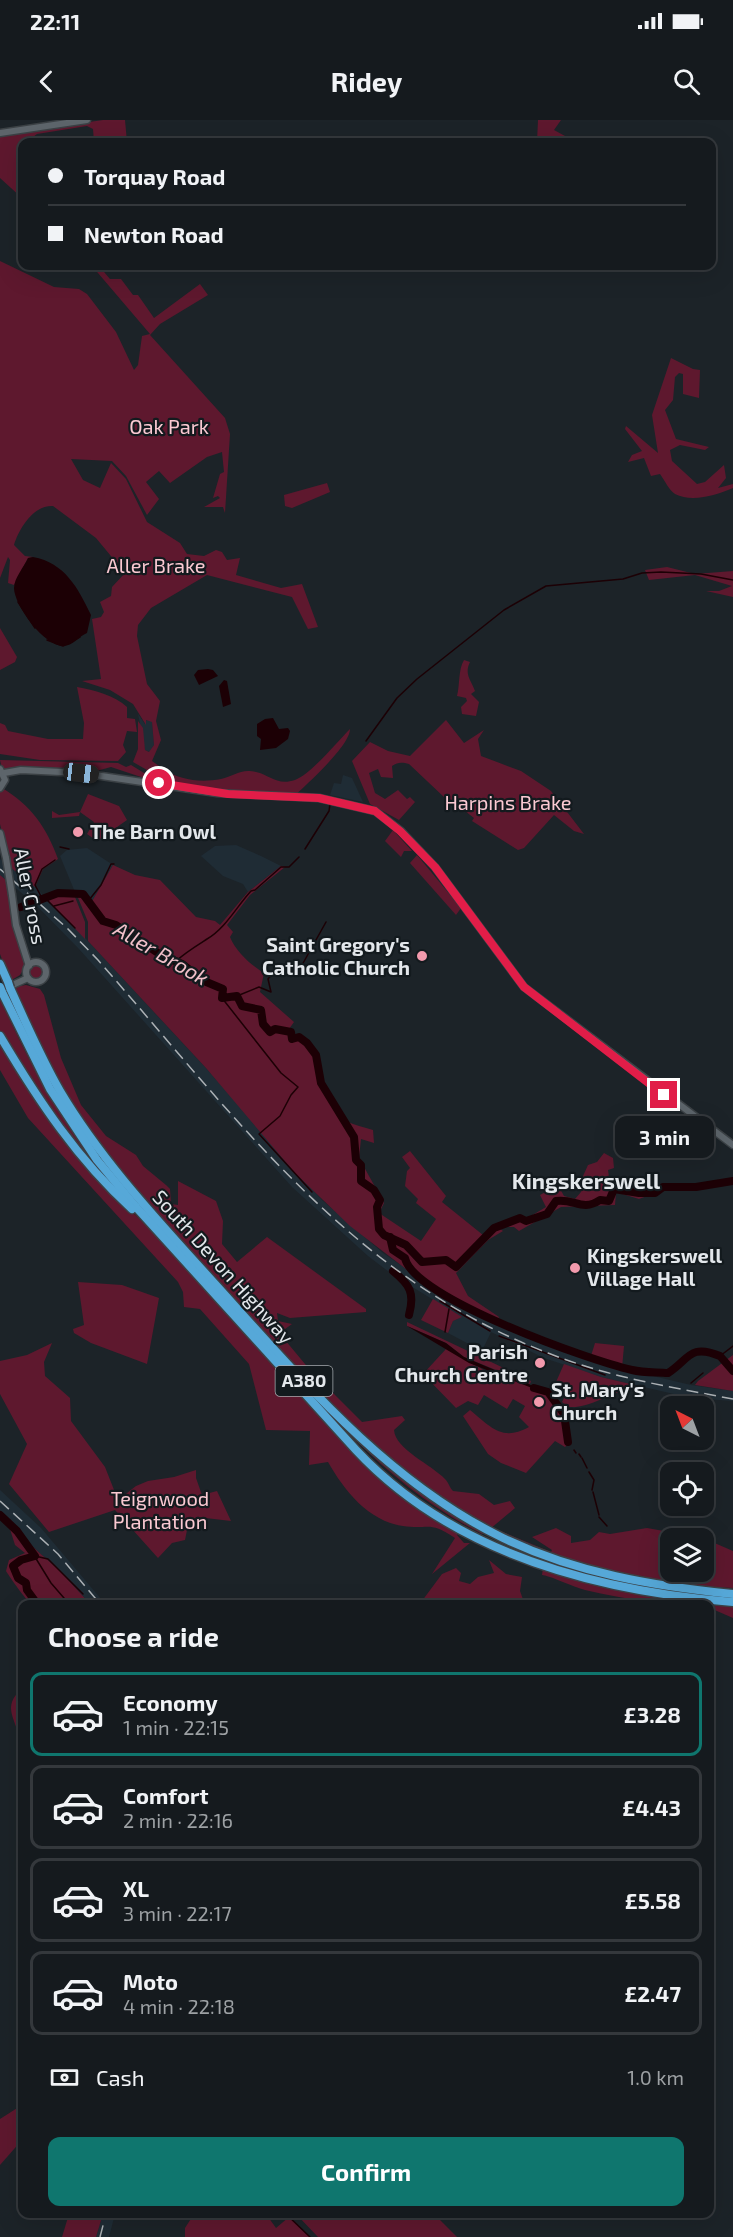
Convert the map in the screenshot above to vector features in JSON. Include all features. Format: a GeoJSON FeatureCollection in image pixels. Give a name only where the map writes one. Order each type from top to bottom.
{"type":"FeatureCollection","features":[{"type":"Feature","properties":{"kind":"highway","name":"South Devon Highway"},"geometry":{"type":"LineString","coordinates":[[0,964],[4,988],[33,1059],[67,1118],[97,1160],[170,1245],[376,1471],[420,1504],[468,1533],[536,1565],[626,1590],[733,1602]]}},
{"type":"Feature","properties":{"kind":"highway","name":"South Devon Highway"},"geometry":{"type":"LineString","coordinates":[[4,988],[61,1091],[123,1179],[252,1325],[344,1423],[374,1451],[431,1497],[460,1515],[545,1557],[596,1573],[668,1587],[733,1594]]}},
{"type":"Feature","properties":{"kind":"highway","name":"A380"},"geometry":{"type":"LineString","coordinates":[[0,1036],[52,1120],[85,1160],[170,1245]]}},
{"type":"Feature","properties":{"kind":"street"},"geometry":{"type":"LineString","coordinates":[[0,133],[87,120]]}},
{"type":"Feature","properties":{"kind":"street"},"geometry":{"type":"LineString","coordinates":[[0,788],[4,783],[2,771],[81,773],[217,793],[319,798],[367,808],[394,825],[435,867],[524,987],[733,1145]]}},
{"type":"Feature","properties":{"kind":"street","name":"Aller Cross"},"geometry":{"type":"LineString","coordinates":[[0,832],[16,926],[29,966],[28,978]]}},
{"type":"Feature","properties":{"kind":"street","name":"Aller Cross"},"geometry":{"type":"LineString","coordinates":[[4,988],[28,978],[38,982],[45,978],[46,973],[39,963],[29,966]]}},
{"type":"Feature","properties":{"kind":"shaded area"},"geometry":{"type":"Polygon","coordinates":[[[33,557],[54,565],[69,578],[91,615],[87,633],[70,644],[63,646],[55,644],[39,632],[24,614],[15,595],[14,584],[17,576],[28,558],[33,557]]]}},
{"type":"Feature","properties":{"kind":"shaded area"},"geometry":{"type":"Polygon","coordinates":[[[198,670],[213,670],[218,676],[199,685],[194,675],[198,670]]]}},
{"type":"Feature","properties":{"kind":"shaded area"},"geometry":{"type":"Polygon","coordinates":[[[224,680],[227,681],[231,704],[223,707],[219,686],[224,680]]]}},
{"type":"Feature","properties":{"kind":"shaded area"},"geometry":{"type":"Polygon","coordinates":[[[138,714],[145,724],[145,720],[152,721],[154,745],[150,752],[145,750],[138,714]]]}},
{"type":"Feature","properties":{"kind":"shaded area"},"geometry":{"type":"Polygon","coordinates":[[[273,718],[279,729],[288,728],[290,731],[288,739],[276,748],[260,750],[261,739],[257,736],[257,724],[265,719],[273,718]]]}},
{"type":"Feature","properties":{"kind":"shaded area"},"geometry":{"type":"Polygon","coordinates":[[[343,775],[352,778],[363,802],[330,795],[334,783],[341,784],[343,775]]]}},
{"type":"Feature","properties":{"kind":"shaded area"},"geometry":{"type":"Polygon","coordinates":[[[236,845],[281,866],[248,892],[243,884],[223,876],[201,856],[215,846],[236,845]]]}},
{"type":"Feature","properties":{"kind":"shaded area"},"geometry":{"type":"Polygon","coordinates":[[[87,848],[113,865],[91,903],[86,895],[75,892],[60,856],[67,850],[87,848]]]}},
{"type":"Feature","properties":{"kind":"shaded area"},"geometry":{"type":"Polygon","coordinates":[[[0,859],[35,887],[206,1068],[322,1200],[383,1253],[447,1296],[534,1340],[590,1359],[653,1376],[691,1385],[733,1391],[733,1401],[714,1400],[714,1396],[682,1396],[601,1377],[544,1358],[491,1332],[482,1351],[448,1333],[453,1321],[461,1317],[393,1275],[368,1256],[292,1187],[79,949],[36,905],[0,875],[0,859]]]}},
{"type":"Feature","properties":{"kind":"shaded area"},"geometry":{"type":"Polygon","coordinates":[[[407,1326],[446,1343],[464,1357],[504,1374],[514,1375],[542,1392],[469,1363],[407,1326]]]}},
{"type":"Feature","properties":{"kind":"shaded area"},"geometry":{"type":"Polygon","coordinates":[[[0,1490],[41,1528],[102,1600],[86,1600],[59,1570],[0,1518],[0,1490]]]}},
{"type":"Feature","properties":{"kind":"shaded area"},"geometry":{"type":"Polygon","coordinates":[[[102,2218],[114,2218],[109,2237],[96,2237],[102,2218]]]}},
{"type":"Feature","properties":{"kind":"green space"},"geometry":{"type":"Polygon","coordinates":[[[103,120],[125,120],[127,138],[94,138],[93,129],[87,126],[37,134],[34,138],[18,138],[18,194],[0,178],[0,135],[103,120]]]}},
{"type":"Feature","properties":{"kind":"green space"},"geometry":{"type":"Polygon","coordinates":[[[538,120],[561,120],[554,130],[569,138],[537,138],[538,120]]]}},
{"type":"Feature","properties":{"kind":"green space"},"geometry":{"type":"Polygon","coordinates":[[[0,261],[54,287],[79,289],[87,294],[116,332],[134,370],[138,365],[142,336],[150,334],[95,270],[102,270],[110,279],[121,279],[133,295],[138,295],[154,318],[200,284],[208,295],[160,324],[150,335],[225,418],[230,434],[225,513],[223,507],[204,507],[220,498],[218,496],[213,498],[220,474],[224,472],[222,452],[207,457],[170,483],[159,471],[146,482],[159,499],[147,515],[126,476],[112,461],[71,459],[83,480],[100,488],[111,463],[126,479],[147,522],[180,543],[187,554],[204,556],[216,550],[222,552],[227,560],[240,558],[236,575],[281,588],[302,584],[318,627],[308,629],[292,597],[207,575],[151,608],[138,625],[137,636],[147,684],[160,701],[156,721],[161,740],[152,761],[159,766],[154,774],[133,762],[138,749],[138,721],[143,728],[145,750],[149,752],[154,745],[152,722],[146,720],[146,725],[133,704],[110,690],[82,681],[101,679],[92,619],[101,617],[104,612],[100,602],[111,596],[112,587],[125,573],[96,538],[53,506],[39,509],[19,532],[14,545],[25,556],[33,557],[28,558],[14,585],[8,583],[10,560],[8,557],[0,578],[0,261]]]}},
{"type":"Feature","properties":{"kind":"green space"},"geometry":{"type":"Polygon","coordinates":[[[671,358],[700,370],[699,398],[683,394],[683,374],[679,373],[675,377],[673,400],[665,410],[676,439],[709,447],[705,450],[680,445],[670,450],[672,461],[697,484],[705,482],[724,465],[726,478],[718,488],[733,484],[733,488],[704,497],[682,497],[669,488],[660,474],[651,476],[644,458],[628,462],[632,455],[642,451],[625,429],[626,426],[658,453],[652,415],[671,358]]]}},
{"type":"Feature","properties":{"kind":"green space"},"geometry":{"type":"Polygon","coordinates":[[[327,483],[330,492],[292,508],[285,506],[284,495],[327,483]]]}},
{"type":"Feature","properties":{"kind":"green space"},"geometry":{"type":"Polygon","coordinates":[[[667,567],[695,574],[733,571],[733,597],[706,591],[719,591],[732,586],[695,575],[649,580],[645,570],[667,567]]]}},
{"type":"Feature","properties":{"kind":"green space"},"geometry":{"type":"Polygon","coordinates":[[[0,628],[17,657],[15,662],[0,670],[0,628]]]}},
{"type":"Feature","properties":{"kind":"green space"},"geometry":{"type":"Polygon","coordinates":[[[464,660],[470,662],[468,674],[475,691],[471,694],[479,702],[476,716],[462,714],[461,707],[467,701],[466,698],[457,696],[464,660]]]}},
{"type":"Feature","properties":{"kind":"green space"},"geometry":{"type":"Polygon","coordinates":[[[77,687],[97,691],[116,699],[127,707],[127,718],[135,719],[137,732],[127,731],[123,745],[126,752],[118,761],[40,760],[0,754],[0,723],[5,725],[8,731],[48,739],[83,739],[84,723],[77,687]]]}},
{"type":"Feature","properties":{"kind":"green space","name":"Harpins Brake"},"geometry":{"type":"Polygon","coordinates":[[[446,720],[464,743],[484,730],[478,739],[481,756],[521,771],[551,791],[584,834],[574,831],[554,815],[524,848],[518,850],[472,821],[474,818],[447,797],[445,798],[409,764],[404,763],[392,766],[393,778],[381,777],[378,769],[369,773],[375,793],[385,799],[398,790],[407,799],[410,797],[415,802],[399,820],[370,804],[352,761],[370,742],[388,751],[410,756],[446,720]]]}},
{"type":"Feature","properties":{"kind":"green space"},"geometry":{"type":"Polygon","coordinates":[[[350,729],[343,745],[335,755],[292,798],[209,792],[159,778],[163,769],[183,778],[205,781],[251,771],[278,781],[289,782],[301,777],[316,765],[350,729]]]}},
{"type":"Feature","properties":{"kind":"green space"},"geometry":{"type":"Polygon","coordinates":[[[0,760],[118,763],[126,767],[131,765],[149,776],[144,778],[111,767],[89,773],[2,769],[0,760]]]}},
{"type":"Feature","properties":{"kind":"green space"},"geometry":{"type":"Polygon","coordinates":[[[2,788],[37,818],[49,837],[58,859],[43,869],[35,887],[10,867],[0,824],[0,790],[2,788]]]}},
{"type":"Feature","properties":{"kind":"green space"},"geometry":{"type":"Polygon","coordinates":[[[88,794],[119,806],[127,820],[97,841],[87,834],[94,822],[80,812],[88,794]]]}},
{"type":"Feature","properties":{"kind":"green space"},"geometry":{"type":"Polygon","coordinates":[[[52,811],[59,815],[80,812],[79,816],[52,818],[52,811]]]}},
{"type":"Feature","properties":{"kind":"green space"},"geometry":{"type":"Polygon","coordinates":[[[393,830],[412,851],[404,851],[401,857],[385,841],[393,830]]]}},
{"type":"Feature","properties":{"kind":"green space"},"geometry":{"type":"Polygon","coordinates":[[[417,855],[461,908],[456,915],[410,863],[417,855]]]}},
{"type":"Feature","properties":{"kind":"green space"},"geometry":{"type":"Polygon","coordinates":[[[113,865],[135,875],[160,880],[196,917],[215,921],[220,925],[248,892],[281,866],[285,867],[250,895],[227,925],[233,932],[230,937],[244,958],[264,973],[260,992],[294,1022],[289,1029],[297,1038],[311,1046],[323,1087],[332,1107],[346,1121],[373,1130],[374,1143],[361,1139],[359,1158],[384,1203],[379,1213],[421,1241],[436,1219],[416,1203],[418,1199],[405,1186],[407,1171],[410,1168],[402,1157],[410,1151],[446,1196],[442,1202],[483,1235],[495,1225],[503,1231],[488,1240],[456,1273],[468,1296],[499,1317],[496,1323],[419,1279],[350,1226],[295,1173],[206,1068],[88,941],[88,922],[76,893],[86,895],[91,903],[113,865]]]}},
{"type":"Feature","properties":{"kind":"green space"},"geometry":{"type":"Polygon","coordinates":[[[0,875],[7,881],[14,926],[26,965],[20,975],[10,981],[0,954],[0,875]]]}},
{"type":"Feature","properties":{"kind":"green space"},"geometry":{"type":"Polygon","coordinates":[[[73,892],[85,922],[85,939],[47,899],[58,893],[73,892]]]}},
{"type":"Feature","properties":{"kind":"green space"},"geometry":{"type":"Polygon","coordinates":[[[36,963],[42,966],[45,972],[42,978],[36,981],[30,978],[27,972],[30,966],[36,963]]]}},
{"type":"Feature","properties":{"kind":"green space"},"geometry":{"type":"Polygon","coordinates":[[[26,985],[40,989],[44,995],[61,1058],[81,1105],[106,1136],[136,1155],[143,1166],[170,1189],[171,1204],[178,1205],[178,1181],[216,1201],[223,1221],[222,1244],[237,1262],[267,1237],[366,1309],[366,1312],[290,1318],[277,1313],[278,1321],[292,1324],[285,1329],[285,1340],[310,1370],[362,1422],[402,1416],[405,1420],[394,1430],[396,1437],[407,1450],[445,1479],[453,1491],[479,1494],[494,1505],[510,1501],[515,1508],[490,1529],[422,1486],[334,1410],[167,1227],[98,1143],[63,1090],[13,987],[26,985]]]}},
{"type":"Feature","properties":{"kind":"green space"},"geometry":{"type":"Polygon","coordinates":[[[8,989],[44,1065],[76,1120],[107,1163],[168,1236],[307,1387],[361,1441],[420,1490],[486,1532],[482,1534],[418,1494],[361,1446],[309,1393],[148,1218],[96,1156],[50,1090],[3,991],[8,989]]]}},
{"type":"Feature","properties":{"kind":"green space"},"geometry":{"type":"Polygon","coordinates":[[[0,998],[25,1052],[54,1103],[87,1152],[124,1198],[86,1160],[15,1058],[0,1032],[0,998]]]}},
{"type":"Feature","properties":{"kind":"green space"},"geometry":{"type":"Polygon","coordinates":[[[0,1042],[111,1192],[163,1241],[376,1467],[458,1530],[457,1535],[464,1543],[470,1543],[432,1574],[455,1538],[434,1527],[412,1527],[390,1523],[368,1511],[358,1503],[328,1462],[309,1465],[310,1431],[266,1430],[249,1364],[200,1309],[184,1307],[183,1292],[178,1282],[28,1118],[0,1070],[0,1042]]]}},
{"type":"Feature","properties":{"kind":"green space"},"geometry":{"type":"Polygon","coordinates":[[[604,1153],[613,1158],[614,1168],[608,1170],[610,1184],[633,1191],[658,1192],[639,1199],[616,1192],[615,1205],[561,1207],[519,1231],[514,1227],[504,1227],[500,1224],[520,1215],[526,1219],[546,1207],[540,1195],[558,1185],[564,1196],[575,1199],[581,1192],[579,1185],[588,1165],[597,1162],[604,1153]]]}},
{"type":"Feature","properties":{"kind":"green space"},"geometry":{"type":"Polygon","coordinates":[[[78,1282],[122,1285],[159,1298],[147,1364],[91,1343],[74,1333],[73,1329],[84,1325],[78,1282]]]}},
{"type":"Feature","properties":{"kind":"green space"},"geometry":{"type":"Polygon","coordinates":[[[433,1299],[462,1317],[453,1321],[448,1333],[421,1320],[433,1299]]]}},
{"type":"Feature","properties":{"kind":"green space"},"geometry":{"type":"Polygon","coordinates":[[[407,1322],[531,1381],[530,1384],[464,1357],[446,1343],[407,1326],[407,1322]]]}},
{"type":"Feature","properties":{"kind":"green space","name":"Teignwood Plantation"},"geometry":{"type":"Polygon","coordinates":[[[52,1343],[44,1362],[45,1376],[70,1398],[71,1421],[105,1467],[118,1500],[136,1486],[148,1481],[174,1477],[196,1470],[196,1478],[202,1495],[217,1491],[231,1521],[197,1517],[188,1525],[185,1540],[172,1543],[158,1558],[115,1510],[49,1532],[9,1484],[27,1444],[0,1394],[0,1361],[27,1355],[52,1343]]]}},
{"type":"Feature","properties":{"kind":"green space"},"geometry":{"type":"Polygon","coordinates":[[[595,1343],[624,1346],[622,1368],[590,1359],[595,1343]]]}},
{"type":"Feature","properties":{"kind":"green space"},"geometry":{"type":"Polygon","coordinates":[[[446,1349],[491,1374],[548,1392],[566,1419],[567,1445],[565,1447],[555,1441],[526,1473],[501,1463],[488,1454],[463,1416],[470,1410],[491,1427],[504,1433],[511,1433],[529,1427],[519,1417],[525,1406],[513,1399],[507,1409],[484,1395],[478,1405],[468,1401],[456,1408],[423,1374],[446,1349]]]}},
{"type":"Feature","properties":{"kind":"green space"},"geometry":{"type":"Polygon","coordinates":[[[733,1355],[733,1391],[695,1385],[698,1381],[733,1355]]]}},
{"type":"Feature","properties":{"kind":"green space"},"geometry":{"type":"Polygon","coordinates":[[[564,1364],[601,1377],[643,1387],[624,1390],[587,1405],[568,1407],[562,1402],[567,1392],[556,1382],[564,1364]]]}},
{"type":"Feature","properties":{"kind":"green space"},"geometry":{"type":"Polygon","coordinates":[[[9,1526],[59,1570],[86,1600],[27,1600],[6,1571],[9,1560],[25,1553],[15,1545],[9,1526]]]}},
{"type":"Feature","properties":{"kind":"green space"},"geometry":{"type":"Polygon","coordinates":[[[556,1528],[571,1536],[571,1543],[590,1540],[599,1532],[610,1534],[647,1528],[660,1530],[660,1581],[586,1568],[495,1532],[498,1530],[551,1552],[552,1550],[532,1537],[556,1528]]]}},
{"type":"Feature","properties":{"kind":"green space"},"geometry":{"type":"Polygon","coordinates":[[[714,1543],[733,1551],[733,1588],[691,1586],[668,1582],[714,1582],[714,1543]]]}},
{"type":"Feature","properties":{"kind":"green space"},"geometry":{"type":"Polygon","coordinates":[[[489,1560],[506,1574],[522,1577],[520,1591],[523,1600],[423,1600],[442,1574],[456,1568],[461,1573],[459,1581],[470,1584],[478,1577],[494,1573],[489,1560]]]}},
{"type":"Feature","properties":{"kind":"green space"},"geometry":{"type":"Polygon","coordinates":[[[543,1568],[574,1577],[733,1600],[733,1618],[714,1610],[714,1600],[639,1600],[616,1597],[585,1590],[542,1575],[543,1568]]]}},
{"type":"Feature","properties":{"kind":"green space"},"geometry":{"type":"Polygon","coordinates":[[[18,1693],[18,1733],[11,1707],[18,1693]]]}},
{"type":"Feature","properties":{"kind":"green space"},"geometry":{"type":"Polygon","coordinates":[[[18,2108],[18,2145],[0,2165],[0,2119],[18,2108]]]}},
{"type":"Feature","properties":{"kind":"green space"},"geometry":{"type":"Polygon","coordinates":[[[68,2218],[102,2218],[96,2237],[62,2237],[68,2218]]]}},
{"type":"Feature","properties":{"kind":"green space"},"geometry":{"type":"Polygon","coordinates":[[[191,2218],[269,2218],[276,2228],[290,2218],[310,2237],[185,2237],[185,2228],[191,2218]]]}},
{"type":"Feature","properties":{"kind":"green space"},"geometry":{"type":"Polygon","coordinates":[[[300,2218],[438,2218],[457,2237],[318,2237],[300,2218]]]}},
{"type":"Feature","properties":{"kind":"waterway"},"geometry":{"type":"LineString","coordinates":[[366,741],[397,698],[417,679],[504,610],[546,586],[623,579],[642,573],[661,572],[701,574],[733,580]]}},
{"type":"Feature","properties":{"kind":"waterway"},"geometry":{"type":"LineString","coordinates":[[18,602],[35,628]]}},
{"type":"Feature","properties":{"kind":"waterway"},"geometry":{"type":"LineString","coordinates":[[47,640],[63,646],[80,637]]}},
{"type":"Feature","properties":{"kind":"waterway"},"geometry":{"type":"LineString","coordinates":[[305,849],[329,811],[330,804]]}},
{"type":"Feature","properties":{"kind":"waterway"},"geometry":{"type":"LineString","coordinates":[[60,847],[69,849]]}},
{"type":"Feature","properties":{"kind":"waterway"},"geometry":{"type":"LineString","coordinates":[[176,961],[220,929],[251,891],[281,867],[289,867],[299,857]]}},
{"type":"Feature","properties":{"kind":"waterway"},"geometry":{"type":"LineString","coordinates":[[43,900],[35,885],[42,869],[55,860]]}},
{"type":"Feature","properties":{"kind":"waterway"},"geometry":{"type":"LineString","coordinates":[[89,900],[101,885],[111,864],[114,864]]}},
{"type":"Feature","properties":{"kind":"waterway","name":"Aller Brook"},"geometry":{"type":"LineString","coordinates":[[21,907],[58,893],[83,894],[103,921],[116,925],[161,955],[182,964],[204,981],[223,989],[222,998],[237,996],[242,1006],[261,1010],[263,1024],[270,1032],[275,1029],[291,1032],[292,1039],[299,1037],[307,1043],[316,1055],[321,1083],[354,1137],[356,1160],[361,1165],[361,1181],[374,1190],[380,1200],[377,1207],[379,1229],[384,1235],[406,1245],[422,1262],[446,1260],[456,1267],[494,1228],[520,1218],[526,1221],[547,1214],[556,1201],[588,1205],[600,1200],[609,1201],[614,1189],[655,1193],[663,1187],[696,1187],[733,1181]]}},
{"type":"Feature","properties":{"kind":"waterway"},"geometry":{"type":"LineString","coordinates":[[46,899],[75,928]]}},
{"type":"Feature","properties":{"kind":"waterway"},"geometry":{"type":"LineString","coordinates":[[54,906],[73,901]]}},
{"type":"Feature","properties":{"kind":"waterway"},"geometry":{"type":"LineString","coordinates":[[237,996],[259,987],[271,992],[268,979],[272,974],[297,974],[326,922]]}},
{"type":"Feature","properties":{"kind":"waterway"},"geometry":{"type":"LineString","coordinates":[[222,998],[281,1073],[298,1087],[280,1116],[259,1134],[312,1192]]}},
{"type":"Feature","properties":{"kind":"waterway"},"geometry":{"type":"LineString","coordinates":[[390,1237],[393,1250],[405,1258],[415,1274],[438,1291],[506,1326],[544,1341],[636,1371],[668,1373],[690,1355],[702,1351],[720,1356],[733,1371]]}},
{"type":"Feature","properties":{"kind":"waterway"},"geometry":{"type":"LineString","coordinates":[[393,1271],[410,1290],[409,1315]]}},
{"type":"Feature","properties":{"kind":"waterway"},"geometry":{"type":"LineString","coordinates":[[440,1301],[490,1331]]}},
{"type":"Feature","properties":{"kind":"waterway"},"geometry":{"type":"LineString","coordinates":[[445,1332],[449,1309]]}},
{"type":"Feature","properties":{"kind":"waterway"},"geometry":{"type":"LineString","coordinates":[[499,1336],[605,1375]]}},
{"type":"Feature","properties":{"kind":"waterway"},"geometry":{"type":"LineString","coordinates":[[720,1356],[733,1346]]}},
{"type":"Feature","properties":{"kind":"waterway"},"geometry":{"type":"LineString","coordinates":[[691,1383],[703,1373]]}},
{"type":"Feature","properties":{"kind":"waterway"},"geometry":{"type":"LineString","coordinates":[[534,1388],[548,1392],[564,1414],[568,1442]]}},
{"type":"Feature","properties":{"kind":"waterway"},"geometry":{"type":"LineString","coordinates":[[582,1458],[587,1468]]}},
{"type":"Feature","properties":{"kind":"waterway"},"geometry":{"type":"LineString","coordinates":[[589,1472],[594,1480],[592,1490]]}},
{"type":"Feature","properties":{"kind":"waterway"},"geometry":{"type":"LineString","coordinates":[[593,1492],[599,1515]]}},
{"type":"Feature","properties":{"kind":"waterway"},"geometry":{"type":"LineString","coordinates":[[0,1515],[17,1531],[35,1556],[21,1560],[13,1566],[18,1578],[26,1583],[27,1590],[34,1600]]}},
{"type":"Feature","properties":{"kind":"waterway"},"geometry":{"type":"LineString","coordinates":[[599,1517],[607,1526]]}},
{"type":"Feature","properties":{"kind":"waterway"},"geometry":{"type":"LineString","coordinates":[[35,1556],[48,1559],[83,1594]]}},
{"type":"Feature","properties":{"kind":"waterway"},"geometry":{"type":"LineString","coordinates":[[35,1557],[51,1583],[66,1600]]}},
{"type":"Feature","properties":{"kind":"waterway"},"geometry":{"type":"LineString","coordinates":[[290,2218],[310,2237]]}},
{"type":"Feature","properties":{"kind":"railway"},"geometry":{"type":"LineString","coordinates":[[0,869],[67,928],[98,960],[198,1076],[299,1186],[354,1236],[413,1281],[477,1321],[548,1353],[593,1369],[733,1399]]}},
{"type":"Feature","properties":{"kind":"railway"},"geometry":{"type":"LineString","coordinates":[[0,1501],[58,1554],[97,1600]]}},
{"type":"Feature","properties":{"kind":"railway"},"geometry":{"type":"LineString","coordinates":[[100,2237],[105,2218]]}},
{"type":"Feature","properties":{"kind":"place","name":"The Barn Owl"},"geometry":{"type":"Point","coordinates":[78,832]}},
{"type":"Feature","properties":{"kind":"place","name":"Saint Gregory's Catholic Church"},"geometry":{"type":"Point","coordinates":[422,956]}},
{"type":"Feature","properties":{"kind":"place","name":"Kingskerswell Village Hall"},"geometry":{"type":"Point","coordinates":[575,1268]}},
{"type":"Feature","properties":{"kind":"place","name":"Parish Church Centre"},"geometry":{"type":"Point","coordinates":[540,1363]}},
{"type":"Feature","properties":{"kind":"place","name":"St. Mary's Church"},"geometry":{"type":"Point","coordinates":[539,1402]}},
{"type":"Feature","properties":{"kind":"district","name":"Kingskerswell"},"geometry":{"type":"Point","coordinates":[586,1181]}},
{"type":"Feature","properties":{"kind":"route"},"geometry":{"type":"LineString","coordinates":[[159,783],[228,794],[319,798],[341,801],[375,811],[400,831],[435,867],[524,987],[664,1095]]}},
{"type":"Feature","properties":{"kind":"park label","name":"Oak Park"},"geometry":{"type":"Point","coordinates":[169,427]}},
{"type":"Feature","properties":{"kind":"park label","name":"Aller Brake"},"geometry":{"type":"Point","coordinates":[156,566]}}]}
